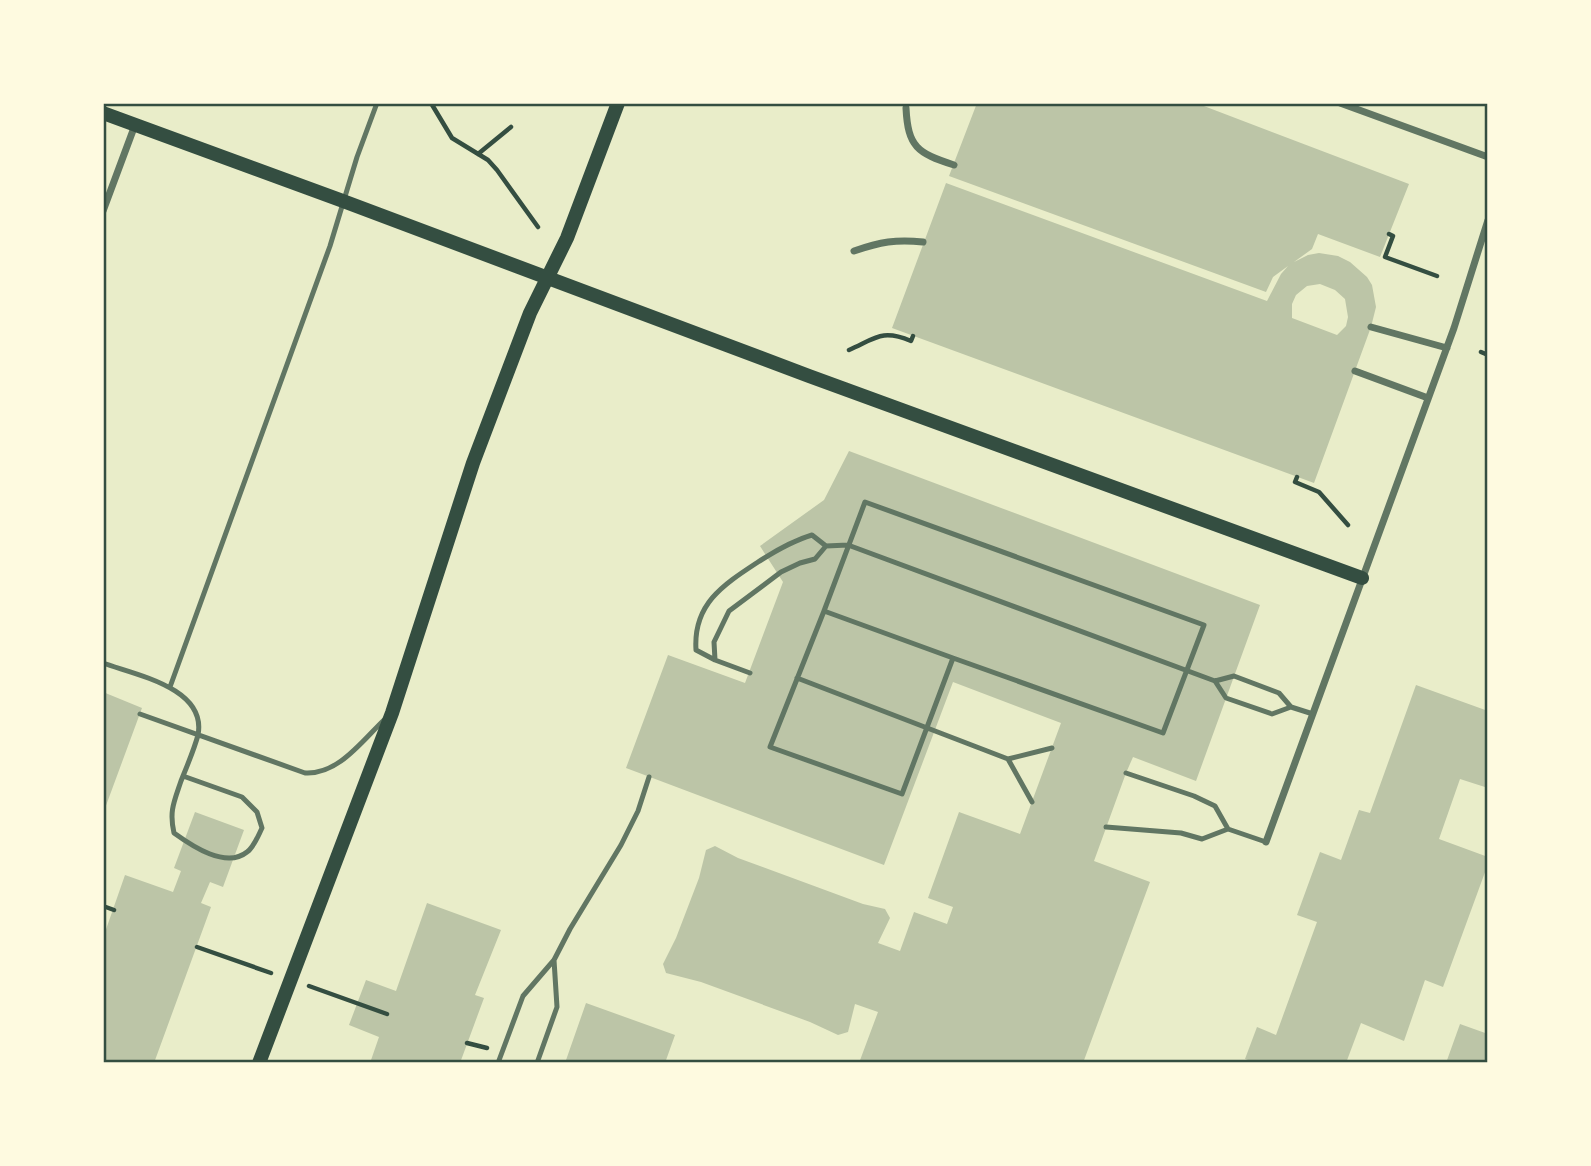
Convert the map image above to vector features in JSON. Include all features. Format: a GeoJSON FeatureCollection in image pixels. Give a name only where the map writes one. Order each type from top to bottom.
{"type":"FeatureCollection","features":[{"type":"Feature","properties":{"kind":"main road"},"geometry":{"type":"LineString","coordinates":[[259,1063],[392,713],[473,463],[530,313],[567,238],[618,103]]}},
{"type":"Feature","properties":{"kind":"main road"},"geometry":{"type":"LineString","coordinates":[[103,113],[808,376],[1362,578]]}},
{"type":"Feature","properties":{"kind":"street"},"geometry":{"type":"LineString","coordinates":[[1340,103],[1488,157]]}},
{"type":"Feature","properties":{"kind":"street"},"geometry":{"type":"LineString","coordinates":[[906,107],[907,127],[912,142],[930,156],[954,165]]}},
{"type":"Feature","properties":{"kind":"street"},"geometry":{"type":"LineString","coordinates":[[103,211],[135,125]]}},
{"type":"Feature","properties":{"kind":"street"},"geometry":{"type":"LineString","coordinates":[[1266,842],[1447,348],[1488,220]]}},
{"type":"Feature","properties":{"kind":"street"},"geometry":{"type":"LineString","coordinates":[[854,251],[882,242],[923,242]]}},
{"type":"Feature","properties":{"kind":"street"},"geometry":{"type":"LineString","coordinates":[[1371,327],[1447,348]]}},
{"type":"Feature","properties":{"kind":"street"},"geometry":{"type":"LineString","coordinates":[[1355,371],[1428,398]]}},
{"type":"Feature","properties":{"kind":"lane"},"geometry":{"type":"LineString","coordinates":[[170,687],[330,246],[377,103]]}},
{"type":"Feature","properties":{"kind":"lane"},"geometry":{"type":"LineString","coordinates":[[824,611],[1163,733],[1204,625],[865,502],[770,747],[902,794],[953,659]]}},
{"type":"Feature","properties":{"kind":"lane"},"geometry":{"type":"LineString","coordinates":[[750,673],[696,650],[695,633],[702,613],[717,590],[794,541],[812,536],[826,546],[848,545],[1215,681],[1234,676],[1279,693],[1291,707],[1312,714]]}},
{"type":"Feature","properties":{"kind":"lane"},"geometry":{"type":"LineString","coordinates":[[715,660],[714,642],[729,611],[781,572],[815,559],[826,546]]}},
{"type":"Feature","properties":{"kind":"lane"},"geometry":{"type":"LineString","coordinates":[[103,663],[170,687],[186,698],[198,715],[198,734],[183,776],[170,816],[174,833],[192,846],[220,857],[237,858],[250,851],[262,828],[257,813],[242,797],[183,776]]}},
{"type":"Feature","properties":{"kind":"lane"},"geometry":{"type":"LineString","coordinates":[[797,678],[1008,759],[1052,748]]}},
{"type":"Feature","properties":{"kind":"lane"},"geometry":{"type":"LineString","coordinates":[[1215,681],[1226,698],[1272,714],[1291,707]]}},
{"type":"Feature","properties":{"kind":"lane"},"geometry":{"type":"LineString","coordinates":[[140,714],[304,773],[317,774],[340,762],[392,713]]}},
{"type":"Feature","properties":{"kind":"lane"},"geometry":{"type":"LineString","coordinates":[[1008,759],[1032,802]]}},
{"type":"Feature","properties":{"kind":"lane"},"geometry":{"type":"LineString","coordinates":[[1126,773],[1215,806],[1228,829]]}},
{"type":"Feature","properties":{"kind":"lane"},"geometry":{"type":"LineString","coordinates":[[499,1063],[523,996],[554,960],[621,845],[638,811],[649,777]]}},
{"type":"Feature","properties":{"kind":"lane"},"geometry":{"type":"LineString","coordinates":[[1106,827],[1181,833],[1202,839],[1228,829],[1266,842]]}},
{"type":"Feature","properties":{"kind":"lane"},"geometry":{"type":"LineString","coordinates":[[537,1063],[557,1007],[554,960]]}},
{"type":"Feature","properties":{"kind":"path"},"geometry":{"type":"LineString","coordinates":[[430,103],[452,138],[497,170],[538,227]]}},
{"type":"Feature","properties":{"kind":"path"},"geometry":{"type":"LineString","coordinates":[[478,154],[511,127]]}},
{"type":"Feature","properties":{"kind":"path"},"geometry":{"type":"LineString","coordinates":[[1389,234],[1394,236],[1385,257],[1437,276]]}},
{"type":"Feature","properties":{"kind":"path"},"geometry":{"type":"LineString","coordinates":[[849,350],[885,334],[911,341],[913,336]]}},
{"type":"Feature","properties":{"kind":"path"},"geometry":{"type":"LineString","coordinates":[[1481,352],[1488,355]]}},
{"type":"Feature","properties":{"kind":"path"},"geometry":{"type":"LineString","coordinates":[[1297,477],[1295,482],[1319,492],[1348,525]]}},
{"type":"Feature","properties":{"kind":"path"},"geometry":{"type":"LineString","coordinates":[[103,906],[114,909]]}},
{"type":"Feature","properties":{"kind":"building"},"geometry":{"type":"Polygon","coordinates":[[[977,103],[1196,103],[1409,184],[1380,257],[1318,234],[1312,249],[1294,262],[1319,253],[1338,256],[1350,262],[1372,285],[1376,307],[1314,483],[892,328],[946,183],[1267,301],[1288,266],[1273,277],[1266,292],[949,176],[977,103]],[[1320,284],[1307,286],[1296,295],[1292,304],[1292,318],[1337,335],[1346,326],[1348,317],[1345,299],[1335,290],[1320,284]]]}},
{"type":"Feature","properties":{"kind":"building"},"geometry":{"type":"Polygon","coordinates":[[[849,451],[1260,605],[1196,781],[1133,757],[1126,773],[1094,861],[1150,882],[1083,1063],[859,1063],[878,1012],[855,1004],[848,1032],[838,1035],[701,982],[666,973],[663,964],[699,878],[706,850],[715,846],[738,858],[863,904],[885,909],[890,918],[878,943],[900,951],[914,912],[947,924],[953,907],[928,898],[959,812],[1020,834],[1061,723],[953,682],[884,865],[626,768],[668,655],[745,683],[783,582],[760,546],[824,500],[849,451]]]}},
{"type":"Feature","properties":{"kind":"building"},"geometry":{"type":"Polygon","coordinates":[[[1416,685],[1488,711],[1488,788],[1460,779],[1439,839],[1488,857],[1488,864],[1443,987],[1425,980],[1404,1041],[1361,1023],[1346,1063],[1257,1063],[1245,1059],[1257,1027],[1276,1035],[1317,922],[1297,915],[1320,852],[1341,860],[1359,810],[1370,813],[1416,685]]]}},
{"type":"Feature","properties":{"kind":"building"},"geometry":{"type":"Polygon","coordinates":[[[103,692],[142,708],[104,811],[103,811],[103,692]]]}},
{"type":"Feature","properties":{"kind":"building"},"geometry":{"type":"Polygon","coordinates":[[[195,812],[244,830],[223,887],[210,882],[201,903],[211,907],[154,1063],[103,1063],[103,938],[125,875],[173,892],[181,871],[174,868],[195,812]]]}},
{"type":"Feature","properties":{"kind":"building"},"geometry":{"type":"Polygon","coordinates":[[[427,903],[501,930],[475,995],[484,998],[460,1063],[370,1063],[379,1037],[349,1025],[366,980],[396,991],[427,903]]]}},
{"type":"Feature","properties":{"kind":"building"},"geometry":{"type":"Polygon","coordinates":[[[586,1003],[675,1035],[665,1063],[565,1063],[586,1003]]]}},
{"type":"Feature","properties":{"kind":"building"},"geometry":{"type":"Polygon","coordinates":[[[1460,1024],[1488,1034],[1488,1063],[1446,1063],[1460,1024]]]}}]}
